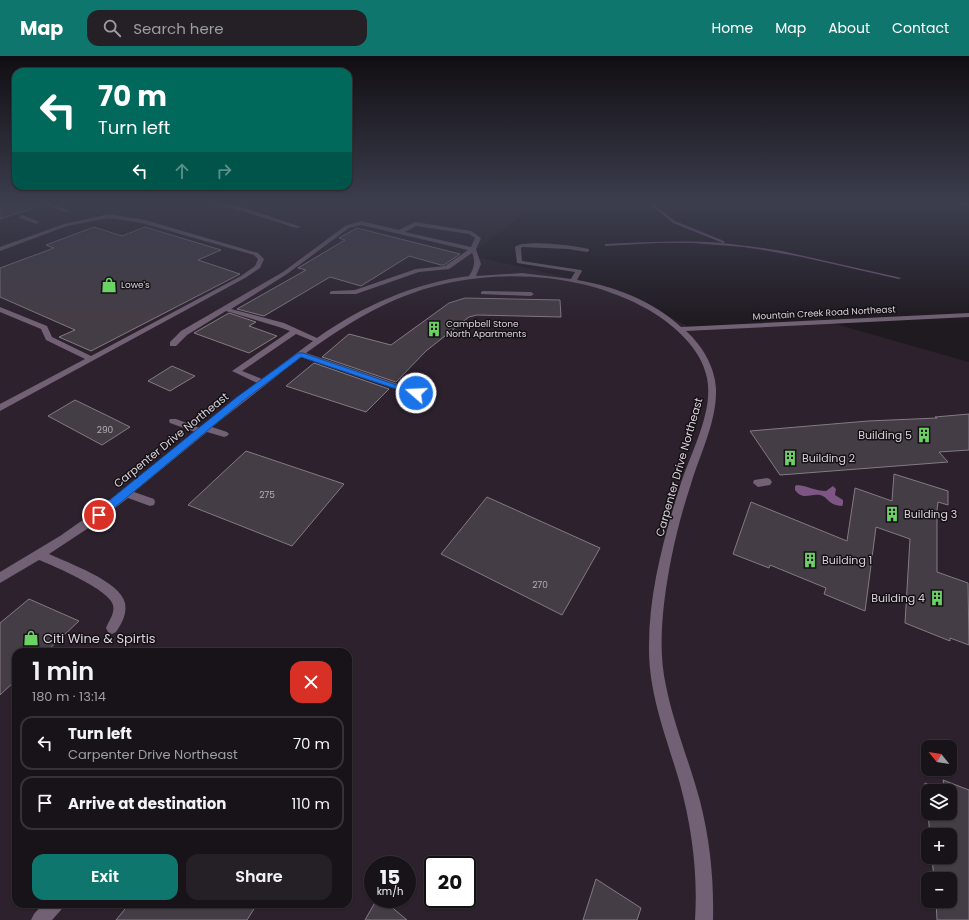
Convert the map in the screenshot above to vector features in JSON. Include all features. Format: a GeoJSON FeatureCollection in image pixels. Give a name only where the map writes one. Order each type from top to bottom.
{"type":"FeatureCollection","features":[{"type":"Feature","properties":{"kind":"street"},"geometry":{"type":"LineString","coordinates":[[0,249],[16,243]]}},
{"type":"Feature","properties":{"kind":"street"},"geometry":{"type":"LineString","coordinates":[[0,408],[243,277],[258,267],[261,259],[256,254],[219,243]]}},
{"type":"Feature","properties":{"kind":"street"},"geometry":{"type":"LineString","coordinates":[[173,344],[184,333],[284,273],[324,243]]}},
{"type":"Feature","properties":{"kind":"street"},"geometry":{"type":"LineString","coordinates":[[449,243],[473,249],[479,260],[478,268],[471,278]]}},
{"type":"Feature","properties":{"kind":"street"},"geometry":{"type":"LineString","coordinates":[[332,293],[356,292],[418,270],[447,268],[473,249],[476,243]]}},
{"type":"Feature","properties":{"kind":"street"},"geometry":{"type":"LineString","coordinates":[[573,281],[579,271],[519,262],[518,247],[522,245],[568,247],[587,250]]}},
{"type":"Feature","properties":{"kind":"street","name":"Carpenter Drive Northeast"},"geometry":{"type":"LineString","coordinates":[[0,578],[99,515],[263,382],[341,324],[370,308],[402,294],[443,283],[471,278],[508,283],[533,276],[573,281],[606,289],[637,301],[661,315],[679,329],[704,360],[710,375],[712,392],[711,406],[687,480],[666,559],[657,610],[655,650],[660,695],[692,800],[698,836],[705,904],[704,920]]}},
{"type":"Feature","properties":{"kind":"street"},"geometry":{"type":"LineString","coordinates":[[483,293],[508,283],[531,294]]}},
{"type":"Feature","properties":{"kind":"street"},"geometry":{"type":"LineString","coordinates":[[0,309],[44,328],[49,338],[91,359]]}},
{"type":"Feature","properties":{"kind":"street"},"geometry":{"type":"LineString","coordinates":[[225,309],[266,322],[281,325],[318,341]]}},
{"type":"Feature","properties":{"kind":"street","name":"Mountain Creek Road Northeast"},"geometry":{"type":"LineString","coordinates":[[679,329],[969,315]]}},
{"type":"Feature","properties":{"kind":"street"},"geometry":{"type":"LineString","coordinates":[[263,382],[236,371],[295,331]]}},
{"type":"Feature","properties":{"kind":"street"},"geometry":{"type":"LineString","coordinates":[[300,354],[416,393]]}},
{"type":"Feature","properties":{"kind":"street"},"geometry":{"type":"LineString","coordinates":[[173,421],[203,430],[224,434]]}},
{"type":"Feature","properties":{"kind":"street"},"geometry":{"type":"LineString","coordinates":[[126,493],[150,502]]}},
{"type":"Feature","properties":{"kind":"street"},"geometry":{"type":"LineString","coordinates":[[38,554],[109,589],[118,599],[119,611],[119,617],[112,628]]}},
{"type":"Feature","properties":{"kind":"street"},"geometry":{"type":"LineString","coordinates":[[40,920],[51,908]]}},
{"type":"Feature","properties":{"kind":"shaded area"},"geometry":{"type":"Polygon","coordinates":[[[0,243],[485,243],[469,255],[616,289],[697,331],[818,319],[969,362],[969,920],[0,920],[0,243]]]}},
{"type":"Feature","properties":{"kind":"shaded area"},"geometry":{"type":"Polygon","coordinates":[[[797,485],[826,491],[833,486],[836,489],[835,495],[843,500],[843,504],[842,506],[831,503],[820,495],[801,495],[795,490],[795,486],[797,485]]]}},
{"type":"Feature","properties":{"kind":"building","name":"Lowe's"},"geometry":{"type":"Polygon","coordinates":[[[50,243],[199,243],[221,250],[198,260],[240,274],[91,351],[59,337],[75,330],[0,297],[0,268],[54,248],[46,245],[50,243]]]}},
{"type":"Feature","properties":{"kind":"building"},"geometry":{"type":"Polygon","coordinates":[[[339,243],[418,243],[460,254],[444,265],[409,256],[361,286],[330,277],[264,316],[237,309],[306,270],[298,268],[339,243]]]}},
{"type":"Feature","properties":{"kind":"building"},"geometry":{"type":"Polygon","coordinates":[[[465,298],[560,300],[561,317],[477,315],[469,317],[426,351],[396,382],[322,357],[349,334],[391,345],[449,303],[465,298]]]}},
{"type":"Feature","properties":{"kind":"building"},"geometry":{"type":"Polygon","coordinates":[[[229,313],[256,322],[249,326],[277,336],[249,353],[194,333],[229,313]]]}},
{"type":"Feature","properties":{"kind":"building"},"geometry":{"type":"Polygon","coordinates":[[[314,363],[389,389],[366,412],[286,386],[314,363]]]}},
{"type":"Feature","properties":{"kind":"building"},"geometry":{"type":"Polygon","coordinates":[[[172,366],[195,376],[170,391],[148,381],[172,366]]]}},
{"type":"Feature","properties":{"kind":"building"},"geometry":{"type":"Polygon","coordinates":[[[75,400],[130,427],[102,445],[48,416],[75,400]]]}},
{"type":"Feature","properties":{"kind":"building"},"geometry":{"type":"Polygon","coordinates":[[[969,414],[969,450],[939,452],[948,462],[780,475],[750,431],[868,421],[937,418],[935,417],[969,414]]]}},
{"type":"Feature","properties":{"kind":"building"},"geometry":{"type":"Polygon","coordinates":[[[246,451],[344,484],[292,546],[188,505],[246,451]]]}},
{"type":"Feature","properties":{"kind":"building"},"geometry":{"type":"Polygon","coordinates":[[[894,474],[948,491],[948,505],[938,502],[937,572],[968,583],[969,645],[950,638],[950,641],[905,623],[910,539],[876,527],[865,611],[824,594],[826,588],[770,565],[769,568],[733,554],[751,502],[847,541],[855,488],[892,501],[894,474]]]}},
{"type":"Feature","properties":{"kind":"building"},"geometry":{"type":"Polygon","coordinates":[[[487,497],[600,548],[562,615],[441,554],[487,497]]]}},
{"type":"Feature","properties":{"kind":"building","name":"Citi Wine & Spirtis"},"geometry":{"type":"Polygon","coordinates":[[[29,599],[79,621],[50,648],[12,648],[12,684],[0,695],[0,623],[29,599]]]}},
{"type":"Feature","properties":{"kind":"building"},"geometry":{"type":"Polygon","coordinates":[[[943,780],[953,784],[944,784],[943,780]]]}},
{"type":"Feature","properties":{"kind":"building"},"geometry":{"type":"Polygon","coordinates":[[[957,785],[969,790],[969,920],[937,920],[936,908],[957,908],[957,872],[933,872],[933,864],[957,864],[957,828],[929,828],[929,820],[957,820],[957,785]]]}},
{"type":"Feature","properties":{"kind":"building"},"geometry":{"type":"Polygon","coordinates":[[[596,879],[641,908],[637,920],[583,920],[596,879]]]}},
{"type":"Feature","properties":{"kind":"building"},"geometry":{"type":"Polygon","coordinates":[[[126,908],[254,908],[247,920],[116,920],[126,908]]]}},
{"type":"Feature","properties":{"kind":"building"},"geometry":{"type":"Polygon","coordinates":[[[372,908],[393,908],[407,920],[365,920],[372,908]]]}},
{"type":"Feature","properties":{"kind":"waterway"},"geometry":{"type":"LineString","coordinates":[[606,245],[635,243]]}},
{"type":"Feature","properties":{"kind":"waterway"},"geometry":{"type":"LineString","coordinates":[[714,243],[743,246],[802,256],[899,278]]}},
{"type":"Feature","properties":{"kind":"place","name":"Lowe's"},"geometry":{"type":"Point","coordinates":[109,285]}},
{"type":"Feature","properties":{"kind":"place","name":"Campbell Stone North Apartments"},"geometry":{"type":"Point","coordinates":[434,329]}},
{"type":"Feature","properties":{"kind":"place","name":"Building 5"},"geometry":{"type":"Point","coordinates":[924,435]}},
{"type":"Feature","properties":{"kind":"place","name":"Building 2"},"geometry":{"type":"Point","coordinates":[790,458]}},
{"type":"Feature","properties":{"kind":"place","name":"Building 3"},"geometry":{"type":"Point","coordinates":[892,514]}},
{"type":"Feature","properties":{"kind":"place","name":"Building 1"},"geometry":{"type":"Point","coordinates":[810,560]}},
{"type":"Feature","properties":{"kind":"place","name":"Building 4"},"geometry":{"type":"Point","coordinates":[937,598]}},
{"type":"Feature","properties":{"kind":"place","name":"Citi Wine & Spirtis"},"geometry":{"type":"Point","coordinates":[31,638]}},
{"type":"Feature","properties":{"kind":"route"},"geometry":{"type":"LineString","coordinates":[[99,515],[240,399],[300,354],[416,393]]}}]}
